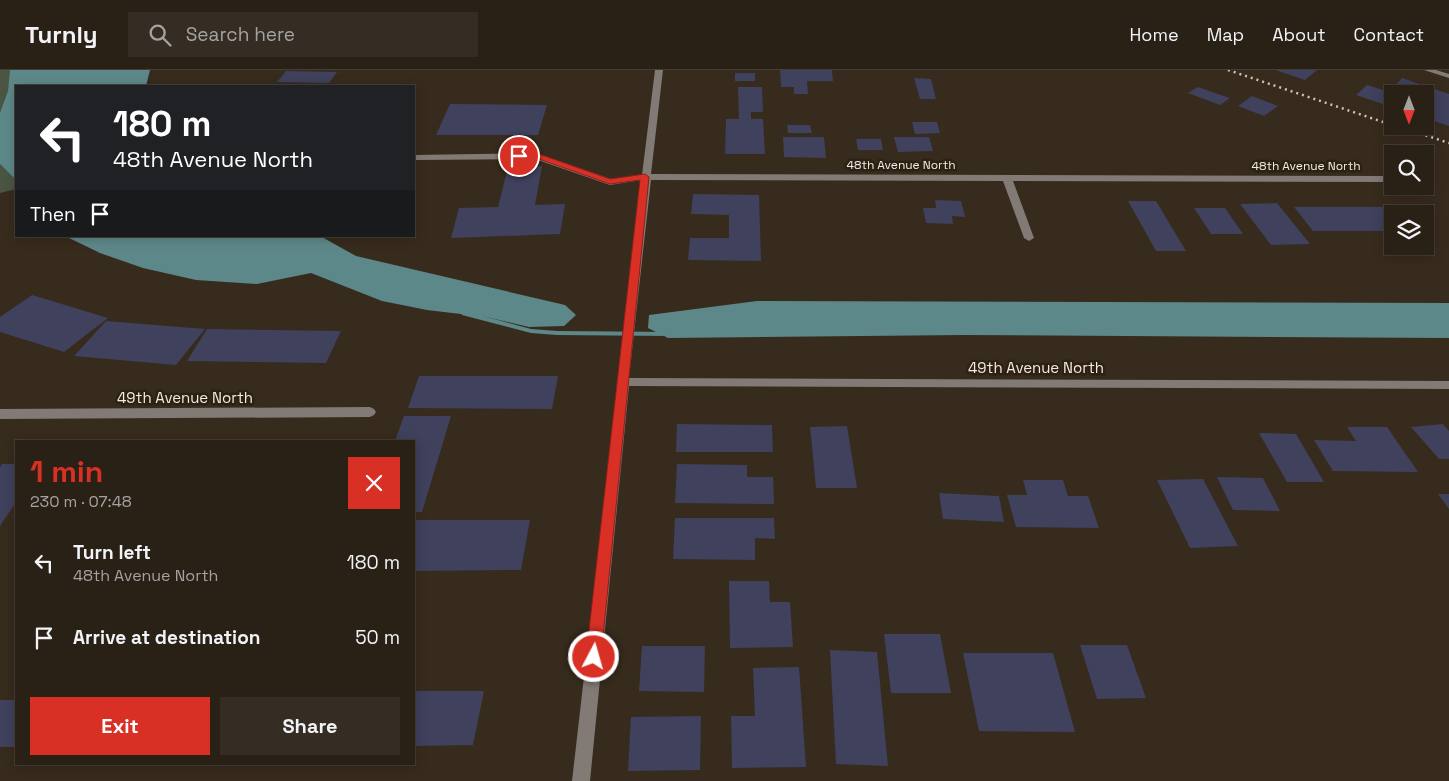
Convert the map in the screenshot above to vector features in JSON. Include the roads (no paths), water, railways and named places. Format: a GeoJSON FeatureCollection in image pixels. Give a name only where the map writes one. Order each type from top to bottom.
{"type":"FeatureCollection","features":[{"type":"Feature","properties":{"kind":"street"},"geometry":{"type":"LineString","coordinates":[[581,781],[645,177],[659,70]]}},
{"type":"Feature","properties":{"kind":"street"},"geometry":{"type":"LineString","coordinates":[[1428,70],[1449,76]]}},
{"type":"Feature","properties":{"kind":"street","name":"48th Avenue North"},"geometry":{"type":"LineString","coordinates":[[415,157],[536,156],[610,182],[645,177],[1384,179]]}},
{"type":"Feature","properties":{"kind":"street"},"geometry":{"type":"LineString","coordinates":[[1007,178],[1029,238]]}},
{"type":"Feature","properties":{"kind":"street","name":"49th Avenue North"},"geometry":{"type":"LineString","coordinates":[[623,382],[1449,385]]}},
{"type":"Feature","properties":{"kind":"street","name":"49th Avenue North"},"geometry":{"type":"LineString","coordinates":[[0,414],[370,412]]}},
{"type":"Feature","properties":{"kind":"water"},"geometry":{"type":"Polygon","coordinates":[[[10,70],[150,70],[146,85],[15,85],[15,179],[0,164],[0,113],[8,91],[10,70]]]}},
{"type":"Feature","properties":{"kind":"water"},"geometry":{"type":"Polygon","coordinates":[[[67,237],[322,237],[356,256],[565,305],[576,315],[564,326],[529,327],[486,317],[427,310],[382,301],[311,273],[257,284],[196,280],[143,268],[100,253],[67,237]]]}},
{"type":"Feature","properties":{"kind":"water"},"geometry":{"type":"Polygon","coordinates":[[[757,301],[1449,303],[1449,338],[962,335],[668,338],[648,328],[649,315],[757,301]]]}},
{"type":"Feature","properties":{"kind":"waterway"},"geometry":{"type":"LineString","coordinates":[[464,313],[531,331],[670,334]]}},
{"type":"Feature","properties":{"kind":"railway"},"geometry":{"type":"LineString","coordinates":[[1228,70],[1384,122]]}},
{"type":"Feature","properties":{"kind":"railway"},"geometry":{"type":"LineString","coordinates":[[1425,135],[1449,143]]}}]}
